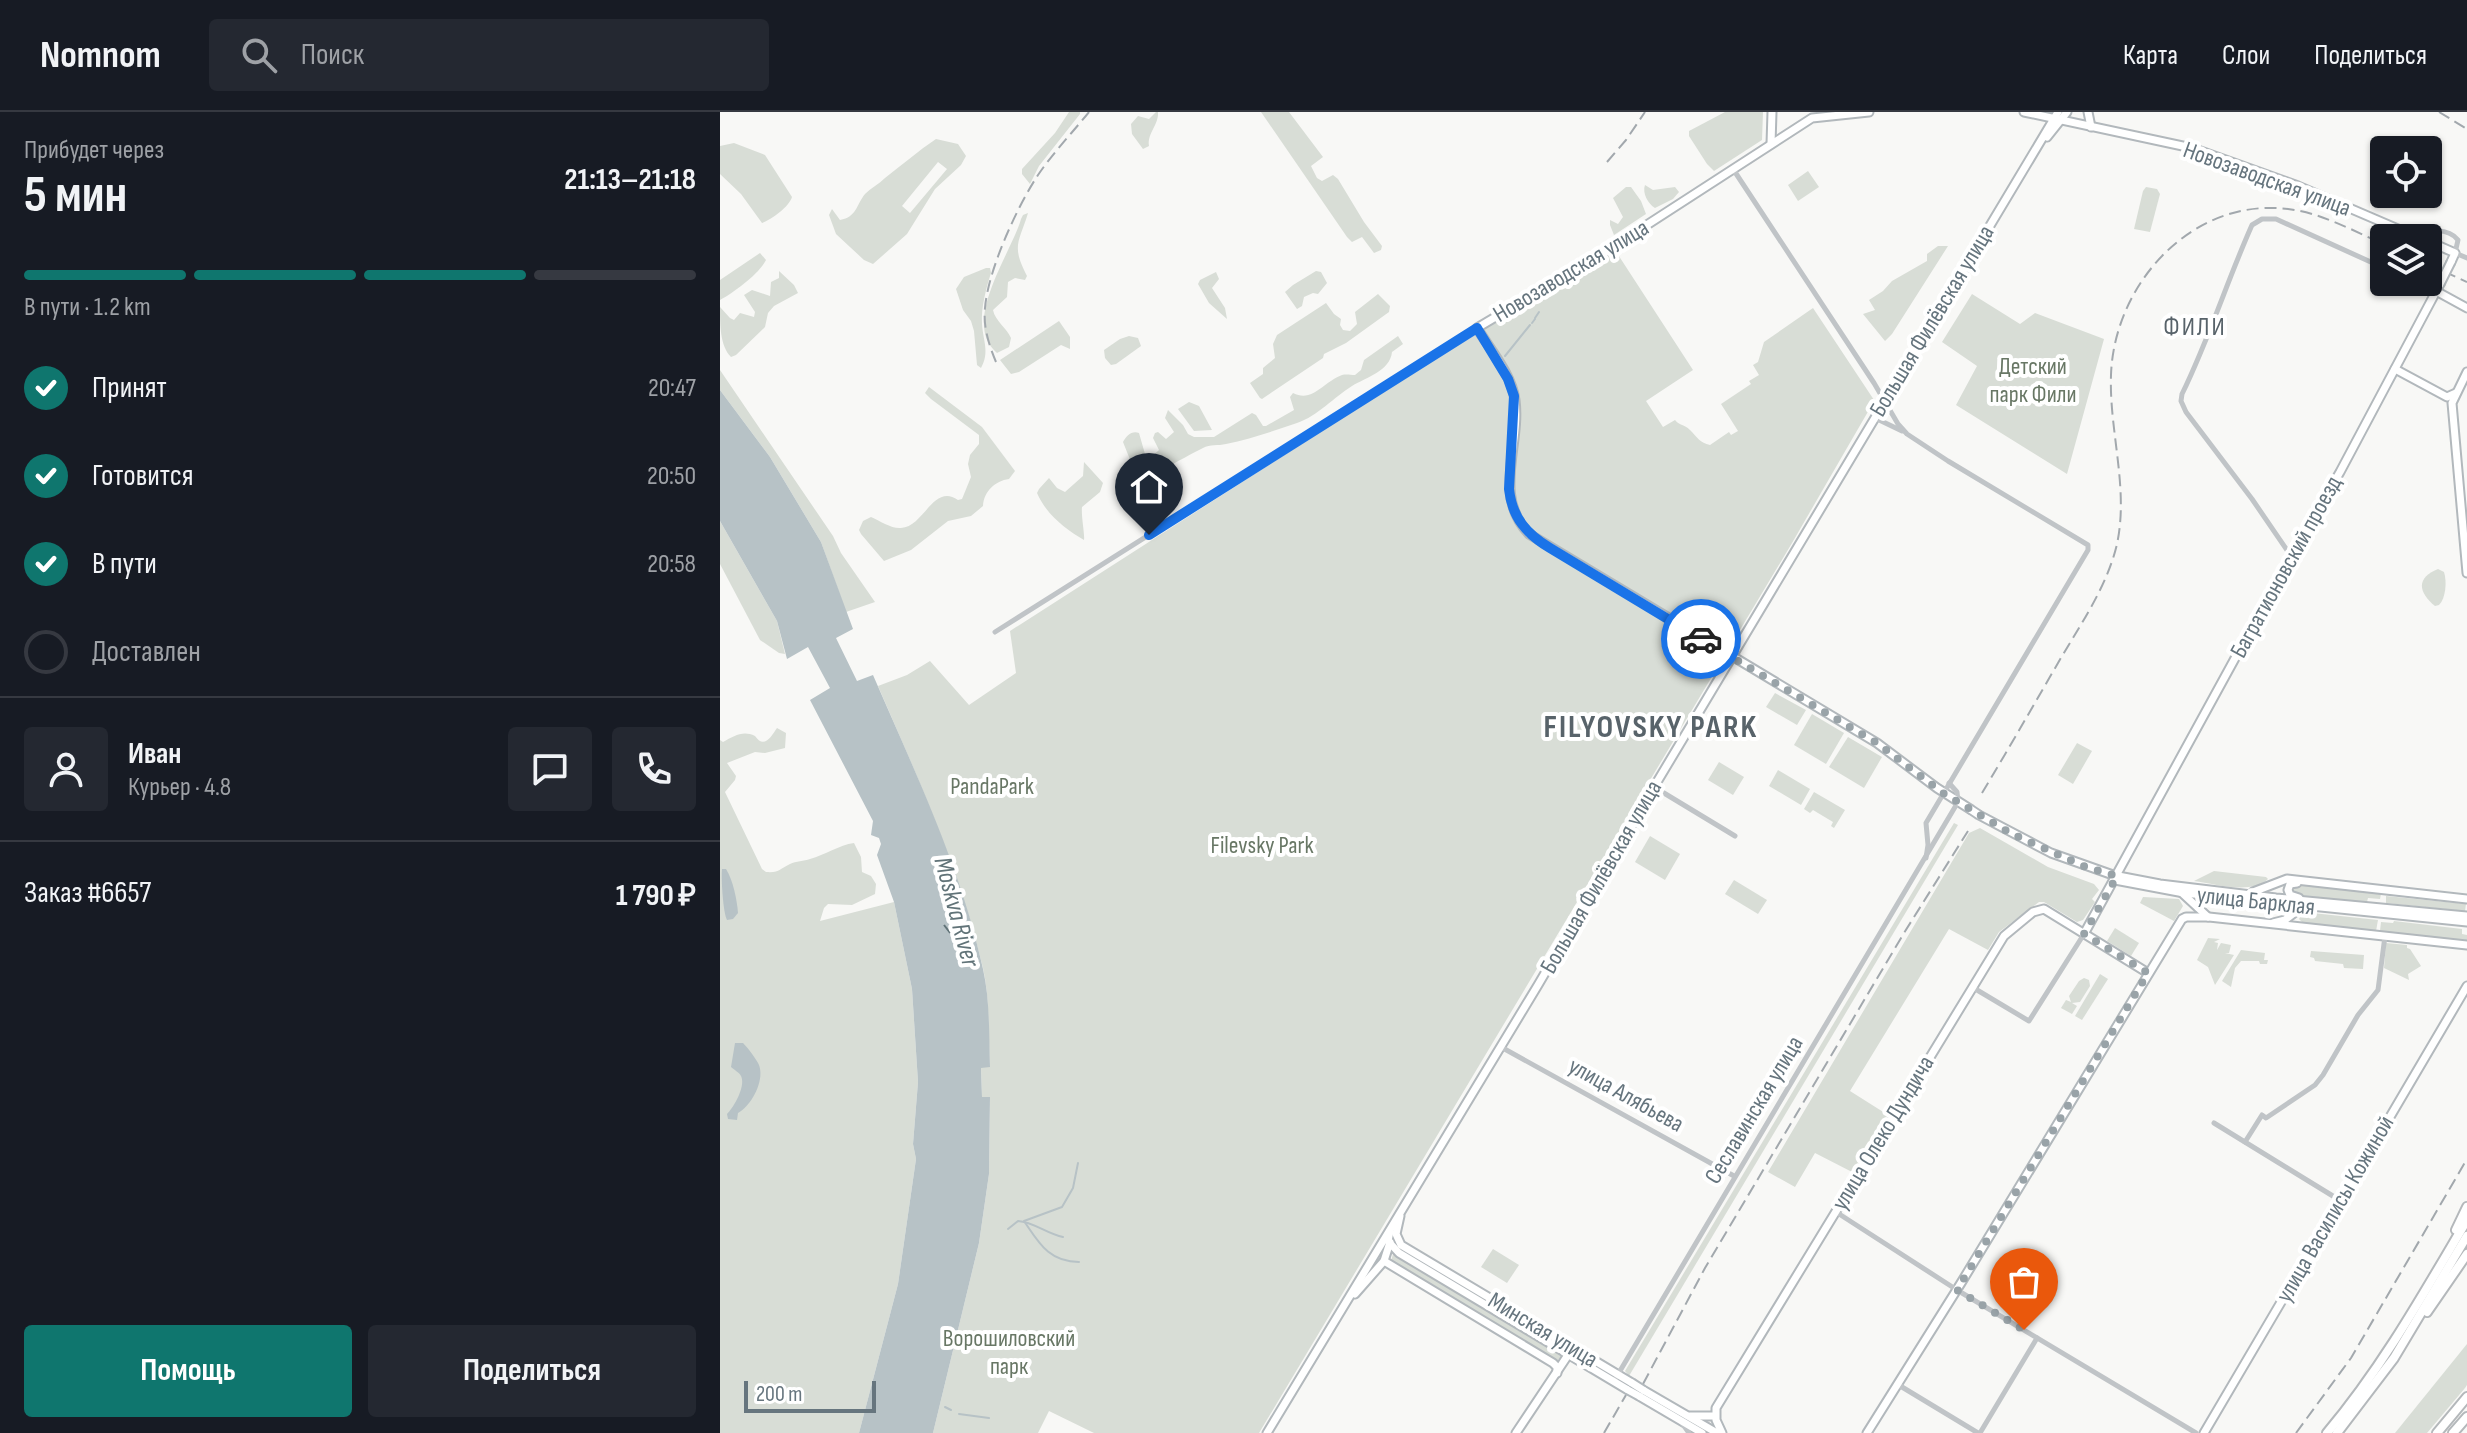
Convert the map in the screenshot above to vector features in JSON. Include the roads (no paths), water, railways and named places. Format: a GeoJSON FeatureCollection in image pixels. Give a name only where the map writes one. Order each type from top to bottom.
{"type":"FeatureCollection","features":[{"type":"Feature","properties":{"kind":"main road"},"geometry":{"type":"LineString","coordinates":[[2427,1288],[2467,1207]]}},
{"type":"Feature","properties":{"kind":"main road"},"geometry":{"type":"LineString","coordinates":[[2327,1433],[2372,1375],[2467,1220]]}},
{"type":"Feature","properties":{"kind":"main road"},"geometry":{"type":"LineString","coordinates":[[2394,1358],[2467,1236]]}},
{"type":"Feature","properties":{"kind":"main road"},"geometry":{"type":"LineString","coordinates":[[2337,1433],[2467,1254]]}},
{"type":"Feature","properties":{"kind":"main road"},"geometry":{"type":"LineString","coordinates":[[2437,1433],[2467,1397]]}},
{"type":"Feature","properties":{"kind":"main road"},"geometry":{"type":"LineString","coordinates":[[2453,1433],[2467,1417]]}},
{"type":"Feature","properties":{"kind":"street"},"geometry":{"type":"LineString","coordinates":[[1771,144],[1772,112]]}},
{"type":"Feature","properties":{"kind":"street","name":"Новозаводская улица"},"geometry":{"type":"LineString","coordinates":[[995,632],[1477,328],[1605,252],[1771,144],[1810,115],[1869,112]]}},
{"type":"Feature","properties":{"kind":"street","name":"Новозаводская улица"},"geometry":{"type":"LineString","coordinates":[[2024,112],[2182,146],[2245,166],[2385,224]]}},
{"type":"Feature","properties":{"kind":"street","name":"Большая Филёвская улица"},"geometry":{"type":"LineString","coordinates":[[1267,1433],[1373,1256],[1395,1225],[2024,167],[2058,117],[2067,112]]}},
{"type":"Feature","properties":{"kind":"street"},"geometry":{"type":"LineString","coordinates":[[2088,112],[2091,127]]}},
{"type":"Feature","properties":{"kind":"street"},"geometry":{"type":"LineString","coordinates":[[1733,169],[1893,418],[1907,434]]}},
{"type":"Feature","properties":{"kind":"street"},"geometry":{"type":"LineString","coordinates":[[2291,556],[2186,412],[2181,401],[2182,394],[2252,225],[2262,219],[2276,219],[2370,262]]}},
{"type":"Feature","properties":{"kind":"street","name":"Новозаводская улица"},"geometry":{"type":"LineString","coordinates":[[2442,232],[2448,232],[2458,240],[2455,253]]}},
{"type":"Feature","properties":{"kind":"street","name":"Новозаводская улица"},"geometry":{"type":"LineString","coordinates":[[2442,247],[2467,258]]}},
{"type":"Feature","properties":{"kind":"street","name":"Багратионовский проезд"},"geometry":{"type":"LineString","coordinates":[[2442,279],[2455,253]]}},
{"type":"Feature","properties":{"kind":"street"},"geometry":{"type":"LineString","coordinates":[[2442,290],[2467,308]]}},
{"type":"Feature","properties":{"kind":"street","name":"Багратионовский проезд"},"geometry":{"type":"LineString","coordinates":[[2116,878],[2433,296]]}},
{"type":"Feature","properties":{"kind":"street","name":"улица Барклая"},"geometry":{"type":"LineString","coordinates":[[1477,328],[1508,379],[1514,396],[1509,489],[1514,511],[1525,529],[1550,548],[1877,743],[1943,793],[1979,815],[2051,853],[2093,870],[2180,892],[2466,919]]}},
{"type":"Feature","properties":{"kind":"street"},"geometry":{"type":"LineString","coordinates":[[2395,369],[2450,400]]}},
{"type":"Feature","properties":{"kind":"street"},"geometry":{"type":"LineString","coordinates":[[2467,372],[2450,400],[2467,573]]}},
{"type":"Feature","properties":{"kind":"street"},"geometry":{"type":"LineString","coordinates":[[1875,418],[1907,434]]}},
{"type":"Feature","properties":{"kind":"street","name":"Сеславинская улица"},"geometry":{"type":"LineString","coordinates":[[1907,434],[2088,545],[2088,550],[1926,823],[1926,858]]}},
{"type":"Feature","properties":{"kind":"street"},"geometry":{"type":"LineString","coordinates":[[1949,783],[1957,792],[1958,802]]}},
{"type":"Feature","properties":{"kind":"street"},"geometry":{"type":"LineString","coordinates":[[1654,787],[1735,836]]}},
{"type":"Feature","properties":{"kind":"street","name":"Сеславинская улица"},"geometry":{"type":"LineString","coordinates":[[1616,1378],[1958,802]]}},
{"type":"Feature","properties":{"kind":"street"},"geometry":{"type":"LineString","coordinates":[[1972,987],[2029,1021],[2116,878]]}},
{"type":"Feature","properties":{"kind":"street","name":"улица Барклая"},"geometry":{"type":"LineString","coordinates":[[2116,878],[2308,904]]}},
{"type":"Feature","properties":{"kind":"street"},"geometry":{"type":"LineString","coordinates":[[2239,893],[2258,891],[2281,880],[2467,899]]}},
{"type":"Feature","properties":{"kind":"street"},"geometry":{"type":"LineString","coordinates":[[2259,922],[2280,922],[2308,904],[2289,893],[2290,884],[2303,881]]}},
{"type":"Feature","properties":{"kind":"street"},"geometry":{"type":"LineString","coordinates":[[2180,892],[2209,917]]}},
{"type":"Feature","properties":{"kind":"street","name":"улица Олеко Дундича"},"geometry":{"type":"LineString","coordinates":[[1715,1416],[1716,1408],[2004,936],[2038,909],[2044,909],[2148,973]]}},
{"type":"Feature","properties":{"kind":"street"},"geometry":{"type":"LineString","coordinates":[[2294,913],[2294,920],[2301,928]]}},
{"type":"Feature","properties":{"kind":"street"},"geometry":{"type":"LineString","coordinates":[[1867,1433],[2182,919],[2209,917],[2467,945]]}},
{"type":"Feature","properties":{"kind":"street"},"geometry":{"type":"LineString","coordinates":[[2245,1142],[2262,1115],[2266,1118],[2315,1085],[2323,1075],[2358,1015],[2378,990],[2385,936]]}},
{"type":"Feature","properties":{"kind":"street","name":"улица Василисы Кожиной"},"geometry":{"type":"LineString","coordinates":[[2204,1433],[2467,986]]}},
{"type":"Feature","properties":{"kind":"street","name":"улица Алябьева"},"geometry":{"type":"LineString","coordinates":[[1500,1046],[1734,1176]]}},
{"type":"Feature","properties":{"kind":"street"},"geometry":{"type":"LineString","coordinates":[[2214,1123],[2341,1201]]}},
{"type":"Feature","properties":{"kind":"street"},"geometry":{"type":"LineString","coordinates":[[1835,1212],[1957,1290],[2196,1433]]}},
{"type":"Feature","properties":{"kind":"street"},"geometry":{"type":"LineString","coordinates":[[1389,1244],[1388,1239],[1395,1225]]}},
{"type":"Feature","properties":{"kind":"street"},"geometry":{"type":"LineString","coordinates":[[1384,1258],[1400,1249],[1395,1225]]}},
{"type":"Feature","properties":{"kind":"street","name":"Большая Филёвская улица"},"geometry":{"type":"LineString","coordinates":[[1373,1256],[1389,1244]]}},
{"type":"Feature","properties":{"kind":"street","name":"Большая Филёвская улица"},"geometry":{"type":"LineString","coordinates":[[1344,1308],[1384,1258],[1389,1244]]}},
{"type":"Feature","properties":{"kind":"street","name":"Минская улица"},"geometry":{"type":"LineString","coordinates":[[1389,1244],[1571,1350],[1702,1433]]}},
{"type":"Feature","properties":{"kind":"street","name":"Минская улица"},"geometry":{"type":"LineString","coordinates":[[1384,1258],[1553,1363],[1557,1373]]}},
{"type":"Feature","properties":{"kind":"street"},"geometry":{"type":"LineString","coordinates":[[1897,1384],[1979,1433],[2037,1338]]}},
{"type":"Feature","properties":{"kind":"street"},"geometry":{"type":"LineString","coordinates":[[1516,1433],[1571,1350]]}},
{"type":"Feature","properties":{"kind":"street","name":"Минская улица"},"geometry":{"type":"LineString","coordinates":[[1641,1393],[1719,1433]]}},
{"type":"Feature","properties":{"kind":"street"},"geometry":{"type":"LineString","coordinates":[[1689,1416],[1715,1416],[1719,1433]]}},
{"type":"Feature","properties":{"kind":"street"},"geometry":{"type":"LineString","coordinates":[[1679,1419],[1689,1433]]}},
{"type":"Feature","properties":{"kind":"water","name":"Moskva River"},"geometry":{"type":"Polygon","coordinates":[[[720,390],[770,457],[821,542],[853,629],[836,638],[857,681],[873,675],[949,856],[983,969],[988,1005],[990,1067],[981,1068],[982,1097],[990,1097],[989,1174],[979,1243],[933,1433],[859,1433],[898,1284],[916,1159],[913,1144],[918,1082],[912,989],[894,902],[877,855],[881,844],[879,838],[871,835],[873,821],[810,700],[830,688],[808,647],[787,659],[777,621],[720,521],[720,390]]]}},
{"type":"Feature","properties":{"kind":"water"},"geometry":{"type":"Polygon","coordinates":[[[722,869],[726,869],[731,879],[738,913],[727,920],[723,903],[722,869]]]}},
{"type":"Feature","properties":{"kind":"water"},"geometry":{"type":"Polygon","coordinates":[[[735,1043],[745,1045],[760,1071],[756,1092],[738,1113],[737,1120],[728,1119],[727,1114],[736,1102],[742,1085],[741,1076],[731,1067],[735,1043]]]}},
{"type":"Feature","properties":{"kind":"waterway"},"geometry":{"type":"LineString","coordinates":[[1535,318],[1539,312]]}},
{"type":"Feature","properties":{"kind":"waterway"},"geometry":{"type":"LineString","coordinates":[[1532,323],[1535,319]]}},
{"type":"Feature","properties":{"kind":"waterway"},"geometry":{"type":"LineString","coordinates":[[1505,356],[1530,325]]}},
{"type":"Feature","properties":{"kind":"waterway"},"geometry":{"type":"LineString","coordinates":[[1078,1163],[1073,1188],[1062,1207],[1024,1221],[1052,1255],[1079,1262]]}},
{"type":"Feature","properties":{"kind":"waterway"},"geometry":{"type":"LineString","coordinates":[[1008,1229],[1018,1221],[1063,1237]]}},
{"type":"Feature","properties":{"kind":"waterway"},"geometry":{"type":"LineString","coordinates":[[945,1407],[951,1410]]}},
{"type":"Feature","properties":{"kind":"waterway"},"geometry":{"type":"LineString","coordinates":[[959,1414],[989,1418]]}},
{"type":"Feature","properties":{"kind":"railway"},"geometry":{"type":"LineString","coordinates":[[996,362],[987,336],[985,315],[987,293],[998,258],[1021,204],[1038,175],[1089,112]]}},
{"type":"Feature","properties":{"kind":"railway"},"geometry":{"type":"LineString","coordinates":[[1607,162],[1645,112]]}},
{"type":"Feature","properties":{"kind":"railway"},"geometry":{"type":"LineString","coordinates":[[2439,112],[2467,129]]}},
{"type":"Feature","properties":{"kind":"railway"},"geometry":{"type":"LineString","coordinates":[[1982,793],[2092,605],[2112,560],[2117,544],[2121,502],[2111,375],[2116,341],[2126,309],[2143,279],[2165,253],[2191,232],[2220,217],[2253,209],[2288,209],[2313,214],[2370,238]]}},
{"type":"Feature","properties":{"kind":"railway"},"geometry":{"type":"LineString","coordinates":[[2442,270],[2467,282]]}},
{"type":"Feature","properties":{"kind":"railway"},"geometry":{"type":"LineString","coordinates":[[1643,1384],[1705,1268],[1968,831]]}},
{"type":"Feature","properties":{"kind":"railway"},"geometry":{"type":"LineString","coordinates":[[2296,1433],[2351,1358],[2467,1159]]}},
{"type":"Feature","properties":{"kind":"railway"},"geometry":{"type":"LineString","coordinates":[[1604,1433],[1626,1395]]}},
{"type":"Feature","properties":{"kind":"district","name":"ФИЛИ"},"geometry":{"type":"Point","coordinates":[2195,327]}},
{"type":"Feature","properties":{"kind":"district","name":"FILYOVSKY PARK"},"geometry":{"type":"Point","coordinates":[1651,727]}},
{"type":"Feature","properties":{"kind":"park label","name":"Детский парк Фили"},"geometry":{"type":"Point","coordinates":[2033,380]}},
{"type":"Feature","properties":{"kind":"park label","name":"PandaPark"},"geometry":{"type":"Point","coordinates":[992,786]}},
{"type":"Feature","properties":{"kind":"park label","name":"Filevsky Park"},"geometry":{"type":"Point","coordinates":[1262,845]}},
{"type":"Feature","properties":{"kind":"park label","name":"Ворошиловский парк"},"geometry":{"type":"Point","coordinates":[1009,1352]}}]}
